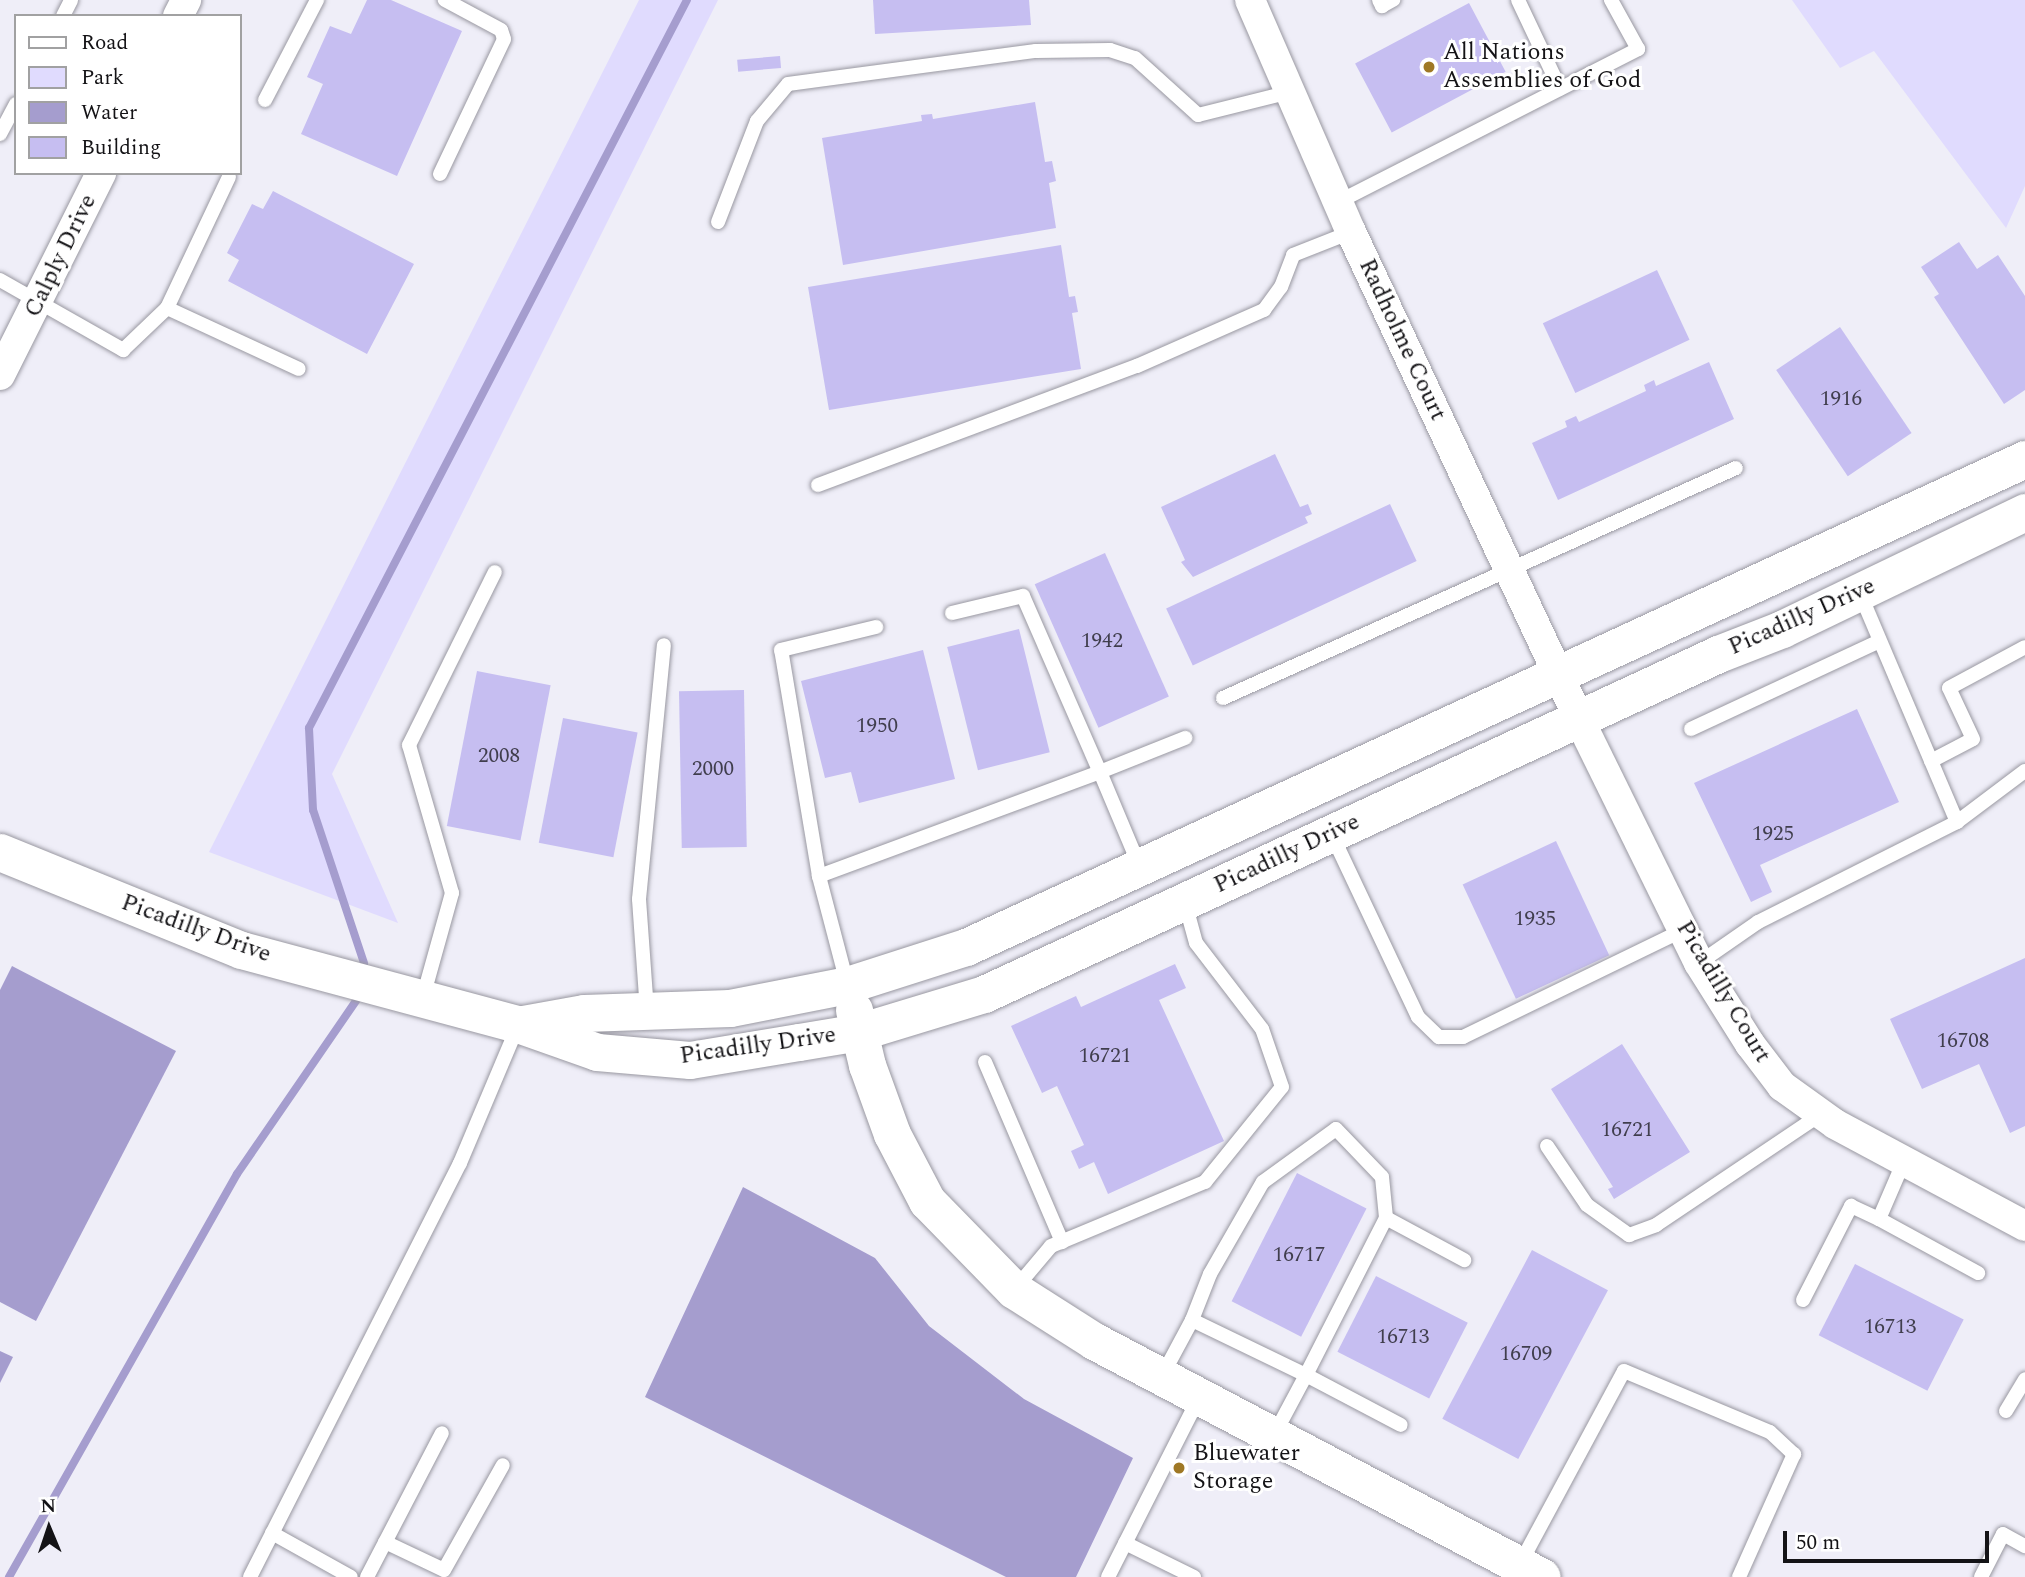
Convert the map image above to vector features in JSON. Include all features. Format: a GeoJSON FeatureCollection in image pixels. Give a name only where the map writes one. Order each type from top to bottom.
{"type":"FeatureCollection","features":[{"type":"Feature","properties":{"kind":"street","name":"Radholme Court"},"geometry":{"type":"LineString","coordinates":[[1250,0],[1351,232],[1560,677]]}},
{"type":"Feature","properties":{"kind":"street","name":"Calply Drive"},"geometry":{"type":"LineString","coordinates":[[0,375],[39,302],[100,175]]}},
{"type":"Feature","properties":{"kind":"street","name":"Picadilly Drive"},"geometry":{"type":"LineString","coordinates":[[518,1024],[584,1013],[730,1008],[848,985],[966,947],[1560,677],[2025,460]]}},
{"type":"Feature","properties":{"kind":"street","name":"Picadilly Drive"},"geometry":{"type":"LineString","coordinates":[[0,852],[241,950],[518,1024],[597,1052],[690,1060],[859,1032],[984,994],[1859,592],[2025,512]]}},
{"type":"Feature","properties":{"kind":"street","name":"Picadilly Court"},"geometry":{"type":"LineString","coordinates":[[1560,677],[1699,962],[1750,1044],[1782,1086],[1821,1114],[2025,1226]]}},
{"type":"Feature","properties":{"kind":"street"},"geometry":{"type":"LineString","coordinates":[[848,985],[859,1032],[892,1134],[927,1201],[1014,1290],[1094,1341],[1531,1571]]}},
{"type":"Feature","properties":{"kind":"lane"},"geometry":{"type":"LineString","coordinates":[[265,100],[317,0]]}},
{"type":"Feature","properties":{"kind":"lane"},"geometry":{"type":"LineString","coordinates":[[440,174],[504,39],[501,30],[445,0]]}},
{"type":"Feature","properties":{"kind":"lane"},"geometry":{"type":"LineString","coordinates":[[1379,0],[1382,6],[1393,0]]}},
{"type":"Feature","properties":{"kind":"lane"},"geometry":{"type":"LineString","coordinates":[[1518,0],[1560,89]]}},
{"type":"Feature","properties":{"kind":"lane"},"geometry":{"type":"LineString","coordinates":[[1338,202],[1637,49],[1611,0]]}},
{"type":"Feature","properties":{"kind":"lane"},"geometry":{"type":"LineString","coordinates":[[718,222],[757,121],[788,84],[1036,51],[1110,50],[1135,58],[1198,115],[1290,92]]}},
{"type":"Feature","properties":{"kind":"lane"},"geometry":{"type":"LineString","coordinates":[[0,134],[14,108]]}},
{"type":"Feature","properties":{"kind":"lane"},"geometry":{"type":"LineString","coordinates":[[0,280],[123,349],[167,307],[229,177]]}},
{"type":"Feature","properties":{"kind":"lane"},"geometry":{"type":"LineString","coordinates":[[818,485],[1137,366],[1264,310],[1281,287],[1293,255],[1351,232]]}},
{"type":"Feature","properties":{"kind":"lane"},"geometry":{"type":"LineString","coordinates":[[167,307],[299,369]]}},
{"type":"Feature","properties":{"kind":"lane"},"geometry":{"type":"LineString","coordinates":[[1223,698],[1736,468]]}},
{"type":"Feature","properties":{"kind":"lane"},"geometry":{"type":"LineString","coordinates":[[422,998],[452,892],[409,745],[495,572]]}},
{"type":"Feature","properties":{"kind":"lane"},"geometry":{"type":"LineString","coordinates":[[1859,592],[1957,822]]}},
{"type":"Feature","properties":{"kind":"lane"},"geometry":{"type":"LineString","coordinates":[[951,613],[1023,596],[1140,867]]}},
{"type":"Feature","properties":{"kind":"lane"},"geometry":{"type":"LineString","coordinates":[[848,985],[819,876],[781,650],[876,627]]}},
{"type":"Feature","properties":{"kind":"lane"},"geometry":{"type":"LineString","coordinates":[[1691,729],[1880,641]]}},
{"type":"Feature","properties":{"kind":"lane"},"geometry":{"type":"LineString","coordinates":[[647,1012],[639,899],[664,645]]}},
{"type":"Feature","properties":{"kind":"lane"},"geometry":{"type":"LineString","coordinates":[[1931,761],[1973,739],[1949,688],[2025,647]]}},
{"type":"Feature","properties":{"kind":"lane"},"geometry":{"type":"LineString","coordinates":[[819,876],[1185,738]]}},
{"type":"Feature","properties":{"kind":"lane"},"geometry":{"type":"LineString","coordinates":[[1699,962],[1758,922],[1957,822],[2025,771]]}},
{"type":"Feature","properties":{"kind":"lane"},"geometry":{"type":"LineString","coordinates":[[1331,833],[1419,1017],[1439,1037],[1462,1037],[1684,930]]}},
{"type":"Feature","properties":{"kind":"lane"},"geometry":{"type":"LineString","coordinates":[[1014,1290],[1051,1246],[1205,1182],[1282,1087],[1262,1029],[1196,943],[1185,901]]}},
{"type":"Feature","properties":{"kind":"lane"},"geometry":{"type":"LineString","coordinates":[[250,1577],[460,1163],[518,1024]]}},
{"type":"Feature","properties":{"kind":"lane"},"geometry":{"type":"LineString","coordinates":[[985,1062],[1062,1242]]}},
{"type":"Feature","properties":{"kind":"lane"},"geometry":{"type":"LineString","coordinates":[[1547,1146],[1587,1205],[1629,1235],[1656,1225],[1821,1114]]}},
{"type":"Feature","properties":{"kind":"lane"},"geometry":{"type":"LineString","coordinates":[[1161,1377],[1192,1320],[1210,1274],[1263,1182],[1336,1129],[1382,1177],[1386,1219],[1273,1436]]}},
{"type":"Feature","properties":{"kind":"lane"},"geometry":{"type":"LineString","coordinates":[[1879,1219],[1904,1161]]}},
{"type":"Feature","properties":{"kind":"lane"},"geometry":{"type":"LineString","coordinates":[[1803,1300],[1851,1206],[1978,1273]]}},
{"type":"Feature","properties":{"kind":"lane"},"geometry":{"type":"LineString","coordinates":[[1386,1219],[1464,1260]]}},
{"type":"Feature","properties":{"kind":"lane"},"geometry":{"type":"LineString","coordinates":[[1192,1320],[1401,1425]]}},
{"type":"Feature","properties":{"kind":"lane"},"geometry":{"type":"LineString","coordinates":[[1531,1571],[1624,1371],[1770,1432],[1794,1454],[1740,1577]]}},
{"type":"Feature","properties":{"kind":"lane"},"geometry":{"type":"LineString","coordinates":[[2006,1411],[2025,1379]]}},
{"type":"Feature","properties":{"kind":"lane"},"geometry":{"type":"LineString","coordinates":[[1108,1577],[1200,1397]]}},
{"type":"Feature","properties":{"kind":"lane"},"geometry":{"type":"LineString","coordinates":[[367,1577],[442,1433]]}},
{"type":"Feature","properties":{"kind":"lane"},"geometry":{"type":"LineString","coordinates":[[385,1542],[444,1570],[503,1465]]}},
{"type":"Feature","properties":{"kind":"lane"},"geometry":{"type":"LineString","coordinates":[[272,1533],[351,1577]]}},
{"type":"Feature","properties":{"kind":"lane"},"geometry":{"type":"LineString","coordinates":[[1981,1577],[2003,1534],[2025,1546]]}},
{"type":"Feature","properties":{"kind":"lane"},"geometry":{"type":"LineString","coordinates":[[1125,1543],[1194,1577]]}},
{"type":"Feature","properties":{"kind":"green space"},"geometry":{"type":"Polygon","coordinates":[[[639,0],[718,0],[332,774],[398,923],[209,852],[639,0]]]}},
{"type":"Feature","properties":{"kind":"green space"},"geometry":{"type":"Polygon","coordinates":[[[1792,0],[2025,0],[2025,186],[2006,228],[1874,51],[1840,68],[1792,0]]]}},
{"type":"Feature","properties":{"kind":"water"},"geometry":{"type":"Polygon","coordinates":[[[12,966],[176,1051],[36,1321],[0,1302],[0,990],[12,966]]]}},
{"type":"Feature","properties":{"kind":"water"},"geometry":{"type":"Polygon","coordinates":[[[743,1187],[875,1258],[929,1326],[1024,1399],[1133,1458],[1076,1577],[1006,1577],[645,1397],[743,1187]]]}},
{"type":"Feature","properties":{"kind":"water"},"geometry":{"type":"Polygon","coordinates":[[[0,1351],[13,1357],[0,1383],[0,1351]]]}},
{"type":"Feature","properties":{"kind":"building"},"geometry":{"type":"Polygon","coordinates":[[[367,0],[391,0],[462,31],[397,176],[301,134],[323,84],[307,77],[330,26],[351,34],[367,0]]]}},
{"type":"Feature","properties":{"kind":"building"},"geometry":{"type":"Polygon","coordinates":[[[873,0],[1029,0],[1031,25],[875,34],[873,0]]]}},
{"type":"Feature","properties":{"kind":"building","name":"All Nations Assemblies of God"},"geometry":{"type":"Polygon","coordinates":[[[1469,3],[1506,72],[1392,132],[1355,64],[1469,3]]]}},
{"type":"Feature","properties":{"kind":"building"},"geometry":{"type":"Polygon","coordinates":[[[780,56],[781,68],[738,72],[737,60],[780,56]]]}},
{"type":"Feature","properties":{"kind":"building"},"geometry":{"type":"Polygon","coordinates":[[[1035,102],[1045,162],[1052,161],[1056,181],[1049,183],[1056,228],[843,265],[822,138],[922,121],[921,115],[932,114],[933,119],[1035,102]]]}},
{"type":"Feature","properties":{"kind":"building"},"geometry":{"type":"Polygon","coordinates":[[[273,191],[414,264],[367,354],[228,281],[239,260],[227,253],[252,204],[263,209],[273,191]]]}},
{"type":"Feature","properties":{"kind":"building"},"geometry":{"type":"Polygon","coordinates":[[[1959,242],[1977,269],[1998,255],[2025,296],[2025,390],[2004,404],[1934,297],[1939,294],[1921,267],[1959,242]]]}},
{"type":"Feature","properties":{"kind":"building"},"geometry":{"type":"Polygon","coordinates":[[[1061,245],[1069,297],[1075,296],[1078,312],[1072,313],[1081,369],[829,410],[808,287],[1061,245]]]}},
{"type":"Feature","properties":{"kind":"building"},"geometry":{"type":"Polygon","coordinates":[[[1657,270],[1690,340],[1575,393],[1543,323],[1657,270]]]}},
{"type":"Feature","properties":{"kind":"building"},"geometry":{"type":"Polygon","coordinates":[[[1840,327],[1912,433],[1848,476],[1776,370],[1840,327]]]}},
{"type":"Feature","properties":{"kind":"building"},"geometry":{"type":"Polygon","coordinates":[[[1709,362],[1734,419],[1558,500],[1532,443],[1567,427],[1565,421],[1576,416],[1579,422],[1646,391],[1644,385],[1654,380],[1656,386],[1709,362]]]}},
{"type":"Feature","properties":{"kind":"building"},"geometry":{"type":"Polygon","coordinates":[[[1275,454],[1300,507],[1308,504],[1312,514],[1305,517],[1308,523],[1193,577],[1181,562],[1185,560],[1161,507],[1275,454]]]}},
{"type":"Feature","properties":{"kind":"building"},"geometry":{"type":"Polygon","coordinates":[[[1390,504],[1417,561],[1193,665],[1166,608],[1390,504]]]}},
{"type":"Feature","properties":{"kind":"building"},"geometry":{"type":"Polygon","coordinates":[[[1105,553],[1169,696],[1099,728],[1035,584],[1105,553]]]}},
{"type":"Feature","properties":{"kind":"building"},"geometry":{"type":"Polygon","coordinates":[[[1019,629],[1050,752],[978,770],[947,647],[1019,629]]]}},
{"type":"Feature","properties":{"kind":"building"},"geometry":{"type":"Polygon","coordinates":[[[923,650],[955,779],[859,803],[851,772],[825,778],[801,681],[923,650]]]}},
{"type":"Feature","properties":{"kind":"building"},"geometry":{"type":"Polygon","coordinates":[[[477,671],[551,685],[520,840],[447,826],[477,671]]]}},
{"type":"Feature","properties":{"kind":"building"},"geometry":{"type":"Polygon","coordinates":[[[744,690],[747,847],[682,848],[679,691],[744,690]]]}},
{"type":"Feature","properties":{"kind":"building"},"geometry":{"type":"Polygon","coordinates":[[[1857,709],[1899,802],[1760,865],[1772,892],[1751,902],[1694,783],[1857,709]]]}},
{"type":"Feature","properties":{"kind":"building"},"geometry":{"type":"Polygon","coordinates":[[[563,718],[638,733],[613,857],[539,843],[563,718]]]}},
{"type":"Feature","properties":{"kind":"building"},"geometry":{"type":"Polygon","coordinates":[[[1556,841],[1609,955],[1516,999],[1463,885],[1556,841]]]}},
{"type":"Feature","properties":{"kind":"building"},"geometry":{"type":"Polygon","coordinates":[[[2025,958],[2025,1126],[2010,1133],[1979,1064],[1922,1089],[1890,1019],[2025,958]]]}},
{"type":"Feature","properties":{"kind":"building"},"geometry":{"type":"Polygon","coordinates":[[[1175,964],[1186,988],[1159,1000],[1224,1141],[1108,1194],[1094,1162],[1079,1169],[1071,1151],[1084,1145],[1057,1086],[1042,1093],[1011,1026],[1076,996],[1081,1007],[1175,964]]]}},
{"type":"Feature","properties":{"kind":"building"},"geometry":{"type":"Polygon","coordinates":[[[1622,1044],[1690,1152],[1614,1199],[1608,1189],[1613,1187],[1551,1089],[1622,1044]]]}},
{"type":"Feature","properties":{"kind":"building"},"geometry":{"type":"Polygon","coordinates":[[[1297,1173],[1366,1208],[1301,1337],[1232,1301],[1297,1173]]]}},
{"type":"Feature","properties":{"kind":"building"},"geometry":{"type":"Polygon","coordinates":[[[1532,1250],[1608,1290],[1518,1459],[1442,1419],[1532,1250]]]}},
{"type":"Feature","properties":{"kind":"building"},"geometry":{"type":"Polygon","coordinates":[[[1855,1264],[1964,1319],[1927,1391],[1819,1335],[1855,1264]]]}},
{"type":"Feature","properties":{"kind":"building"},"geometry":{"type":"Polygon","coordinates":[[[1376,1276],[1468,1323],[1429,1398],[1337,1352],[1376,1276]]]}},
{"type":"Feature","properties":{"kind":"waterway"},"geometry":{"type":"LineString","coordinates":[[364,963],[313,810],[309,728],[687,0]]}},
{"type":"Feature","properties":{"kind":"waterway"},"geometry":{"type":"LineString","coordinates":[[9,1577],[237,1174],[358,998]]}},
{"type":"Feature","properties":{"kind":"place","name":"All Nations Assemblies of God"},"geometry":{"type":"Point","coordinates":[1429,67]}},
{"type":"Feature","properties":{"kind":"place","name":"Bluewater Storage"},"geometry":{"type":"Point","coordinates":[1179,1468]}}]}
